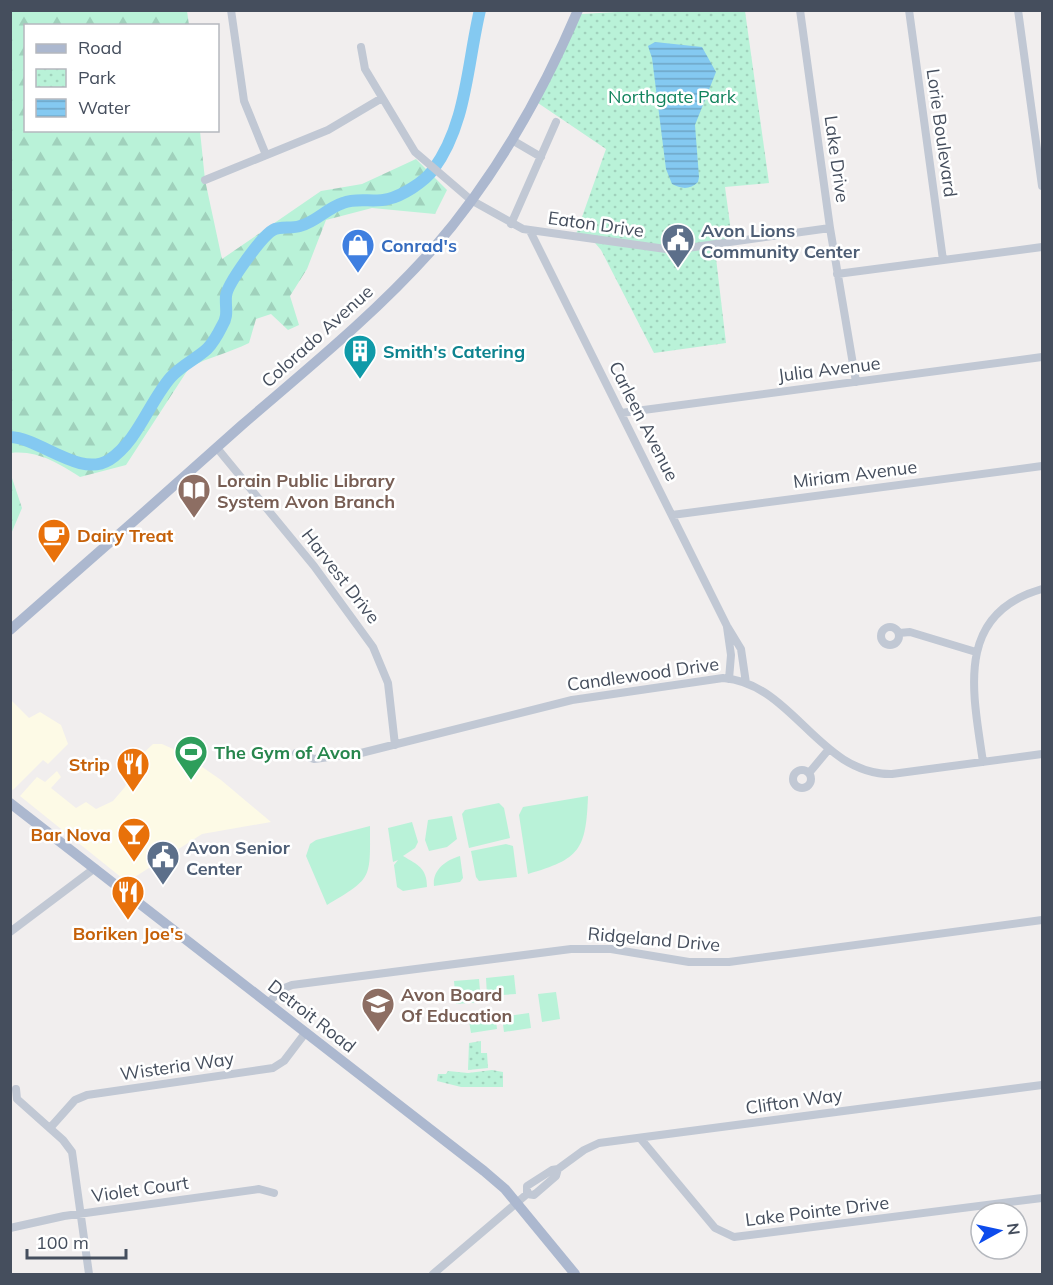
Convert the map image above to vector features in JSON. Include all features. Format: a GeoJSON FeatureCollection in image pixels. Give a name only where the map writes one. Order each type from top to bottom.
{"type":"FeatureCollection","features":[{"type":"Feature","properties":{"kind":"main road","name":"Colorado Avenue"},"geometry":{"type":"LineString","coordinates":[[10,630],[378,305],[432,249],[471,200],[512,140],[551,70],[578,10]]}},
{"type":"Feature","properties":{"kind":"main road","name":"Detroit Road"},"geometry":{"type":"LineString","coordinates":[[10,802],[484,1171],[516,1203],[575,1275]]}},
{"type":"Feature","properties":{"kind":"street"},"geometry":{"type":"LineString","coordinates":[[231,10],[244,100],[266,155]]}},
{"type":"Feature","properties":{"kind":"street","name":"Lake Drive"},"geometry":{"type":"LineString","coordinates":[[800,10],[830,228],[855,382]]}},
{"type":"Feature","properties":{"kind":"street","name":"Lorie Boulevard"},"geometry":{"type":"LineString","coordinates":[[909,10],[943,260]]}},
{"type":"Feature","properties":{"kind":"street"},"geometry":{"type":"LineString","coordinates":[[1018,10],[1042,186]]}},
{"type":"Feature","properties":{"kind":"street","name":"Eaton Drive"},"geometry":{"type":"LineString","coordinates":[[361,47],[363,65],[410,145],[426,162],[471,200],[511,224],[530,231],[673,250],[830,228]]}},
{"type":"Feature","properties":{"kind":"street"},"geometry":{"type":"LineString","coordinates":[[205,180],[331,128],[382,98]]}},
{"type":"Feature","properties":{"kind":"street"},"geometry":{"type":"LineString","coordinates":[[511,224],[555,122]]}},
{"type":"Feature","properties":{"kind":"street"},"geometry":{"type":"LineString","coordinates":[[512,140],[541,157]]}},
{"type":"Feature","properties":{"kind":"street","name":"Carleen Avenue"},"geometry":{"type":"LineString","coordinates":[[530,231],[727,626],[741,649],[746,683]]}},
{"type":"Feature","properties":{"kind":"street"},"geometry":{"type":"LineString","coordinates":[[837,274],[1042,247]]}},
{"type":"Feature","properties":{"kind":"street","name":"Julia Avenue"},"geometry":{"type":"LineString","coordinates":[[621,412],[1042,357]]}},
{"type":"Feature","properties":{"kind":"street","name":"Harvest Drive"},"geometry":{"type":"LineString","coordinates":[[217,448],[314,566],[373,647],[388,683],[395,745]]}},
{"type":"Feature","properties":{"kind":"street","name":"Miriam Avenue"},"geometry":{"type":"LineString","coordinates":[[672,515],[1042,466]]}},
{"type":"Feature","properties":{"kind":"street"},"geometry":{"type":"LineString","coordinates":[[983,762],[972,682],[976,652],[985,630],[1000,612],[1016,600],[1042,589]]}},
{"type":"Feature","properties":{"kind":"street","name":"Carleen Avenue"},"geometry":{"type":"LineString","coordinates":[[727,626],[731,655],[729,679]]}},
{"type":"Feature","properties":{"kind":"street"},"geometry":{"type":"LineString","coordinates":[[899,633],[910,632],[976,652]]}},
{"type":"Feature","properties":{"kind":"street","name":"Candlewood Drive"},"geometry":{"type":"LineString","coordinates":[[296,753],[309,759],[322,759],[395,745],[572,700],[729,679],[746,683],[766,693],[829,749],[852,766],[880,774],[1042,754]]}},
{"type":"Feature","properties":{"kind":"street"},"geometry":{"type":"LineString","coordinates":[[809,773],[829,749]]}},
{"type":"Feature","properties":{"kind":"street"},"geometry":{"type":"LineString","coordinates":[[10,932],[95,868]]}},
{"type":"Feature","properties":{"kind":"street","name":"Ridgeland Drive"},"geometry":{"type":"LineString","coordinates":[[268,1003],[282,989],[292,985],[561,950],[610,949],[689,962],[729,962],[1042,920]]}},
{"type":"Feature","properties":{"kind":"street","name":"Wisteria Way"},"geometry":{"type":"LineString","coordinates":[[50,1128],[75,1100],[87,1095],[273,1068],[284,1061],[306,1032]]}},
{"type":"Feature","properties":{"kind":"street","name":"Clifton Way"},"geometry":{"type":"LineString","coordinates":[[436,1274],[463,1246],[527,1194],[527,1186],[552,1170],[558,1169],[591,1146],[1042,1085]]}},
{"type":"Feature","properties":{"kind":"street"},"geometry":{"type":"LineString","coordinates":[[16,1089],[17,1099],[50,1128],[72,1152],[89,1275]]}},
{"type":"Feature","properties":{"kind":"street","name":"Lake Pointe Drive"},"geometry":{"type":"LineString","coordinates":[[640,1138],[715,1228],[734,1237],[1042,1198]]}},
{"type":"Feature","properties":{"kind":"street","name":"Violet Court"},"geometry":{"type":"LineString","coordinates":[[10,1228],[81,1213],[259,1189],[274,1193]]}},
{"type":"Feature","properties":{"kind":"shaded area"},"geometry":{"type":"Polygon","coordinates":[[[11,700],[29,718],[40,712],[61,725],[68,744],[48,764],[43,760],[13,790],[10,788],[11,700]]]}},
{"type":"Feature","properties":{"kind":"shaded area"},"geometry":{"type":"Polygon","coordinates":[[[153,744],[162,744],[182,753],[221,780],[271,822],[202,834],[127,882],[20,796],[37,777],[45,782],[57,771],[61,777],[51,788],[76,808],[86,802],[96,809],[113,801],[125,787],[134,762],[153,744]]]}},
{"type":"Feature","properties":{"kind":"green space","name":"Northgate Park"},"geometry":{"type":"Polygon","coordinates":[[[653,10],[745,11],[769,183],[725,187],[732,239],[714,241],[726,343],[654,353],[601,250],[590,237],[576,234],[606,149],[538,103],[581,14],[653,10]]]}},
{"type":"Feature","properties":{"kind":"green space"},"geometry":{"type":"Polygon","coordinates":[[[11,11],[187,11],[189,24],[24,24],[24,132],[200,132],[205,180],[222,259],[321,191],[362,184],[416,159],[447,190],[435,214],[372,208],[326,220],[307,269],[290,296],[299,325],[288,330],[271,314],[256,319],[249,343],[189,368],[126,465],[80,477],[55,462],[38,456],[11,453],[11,11]]]}},
{"type":"Feature","properties":{"kind":"green space"},"geometry":{"type":"Polygon","coordinates":[[[10,472],[22,508],[11,534],[10,534],[10,472]]]}},
{"type":"Feature","properties":{"kind":"green space"},"geometry":{"type":"Polygon","coordinates":[[[588,796],[585,829],[577,850],[559,863],[528,874],[519,815],[523,807],[588,796]]]}},
{"type":"Feature","properties":{"kind":"green space"},"geometry":{"type":"Polygon","coordinates":[[[499,803],[504,808],[510,838],[469,848],[462,814],[465,810],[499,803]]]}},
{"type":"Feature","properties":{"kind":"green space"},"geometry":{"type":"Polygon","coordinates":[[[452,816],[457,839],[447,847],[429,851],[425,840],[428,820],[452,816]]]}},
{"type":"Feature","properties":{"kind":"green space"},"geometry":{"type":"Polygon","coordinates":[[[412,822],[418,842],[415,848],[403,856],[423,871],[427,887],[403,891],[397,887],[394,865],[398,860],[393,862],[388,828],[412,822]]]}},
{"type":"Feature","properties":{"kind":"green space"},"geometry":{"type":"Polygon","coordinates":[[[370,826],[370,857],[366,875],[353,889],[327,905],[306,856],[310,844],[316,840],[370,826]]]}},
{"type":"Feature","properties":{"kind":"green space"},"geometry":{"type":"Polygon","coordinates":[[[506,844],[513,846],[517,877],[479,881],[476,877],[471,851],[506,844]]]}},
{"type":"Feature","properties":{"kind":"green space"},"geometry":{"type":"Polygon","coordinates":[[[460,856],[463,878],[460,882],[434,886],[435,875],[441,866],[460,856]]]}},
{"type":"Feature","properties":{"kind":"green space"},"geometry":{"type":"Polygon","coordinates":[[[514,975],[516,994],[487,996],[486,978],[514,975]]]}},
{"type":"Feature","properties":{"kind":"green space"},"geometry":{"type":"Polygon","coordinates":[[[479,979],[481,1002],[456,1004],[454,981],[479,979]]]}},
{"type":"Feature","properties":{"kind":"green space"},"geometry":{"type":"Polygon","coordinates":[[[556,992],[560,1019],[542,1022],[538,994],[556,992]]]}},
{"type":"Feature","properties":{"kind":"green space"},"geometry":{"type":"Polygon","coordinates":[[[495,1011],[497,1029],[471,1033],[468,1015],[495,1011]]]}},
{"type":"Feature","properties":{"kind":"green space"},"geometry":{"type":"Polygon","coordinates":[[[529,1013],[531,1028],[504,1032],[502,1017],[529,1013]]]}},
{"type":"Feature","properties":{"kind":"green space"},"geometry":{"type":"Polygon","coordinates":[[[481,1041],[481,1053],[487,1053],[488,1068],[468,1070],[469,1043],[481,1041]]]}},
{"type":"Feature","properties":{"kind":"green space"},"geometry":{"type":"Polygon","coordinates":[[[492,1070],[503,1072],[503,1087],[461,1087],[437,1081],[438,1074],[446,1074],[448,1071],[468,1073],[492,1070]]]}},
{"type":"Feature","properties":{"kind":"water"},"geometry":{"type":"Polygon","coordinates":[[[655,42],[702,47],[716,72],[695,125],[699,177],[695,185],[689,187],[682,188],[672,184],[666,169],[652,58],[648,46],[655,42]]]}},
{"type":"Feature","properties":{"kind":"waterway"},"geometry":{"type":"LineString","coordinates":[[10,437],[22,439],[73,461],[98,464],[109,460],[128,443],[171,377],[207,349],[213,341],[225,318],[226,296],[232,281],[268,234],[276,229],[306,224],[337,205],[349,201],[382,200],[394,197],[406,192],[424,179],[433,170],[453,133],[464,93],[480,10]]}},
{"type":"Feature","properties":{"kind":"place","name":"Avon Lions Community Center"},"geometry":{"type":"Point","coordinates":[678,269]}},
{"type":"Feature","properties":{"kind":"place","name":"Conrad's"},"geometry":{"type":"Point","coordinates":[358,274]}},
{"type":"Feature","properties":{"kind":"place","name":"Smith's Catering"},"geometry":{"type":"Point","coordinates":[360,380]}},
{"type":"Feature","properties":{"kind":"place","name":"Lorain Public Library System Avon Branch"},"geometry":{"type":"Point","coordinates":[194,519]}},
{"type":"Feature","properties":{"kind":"place","name":"Dairy Treat"},"geometry":{"type":"Point","coordinates":[54,564]}},
{"type":"Feature","properties":{"kind":"place","name":"The Gym of Avon"},"geometry":{"type":"Point","coordinates":[191,781]}},
{"type":"Feature","properties":{"kind":"place","name":"Strip"},"geometry":{"type":"Point","coordinates":[133,793]}},
{"type":"Feature","properties":{"kind":"place","name":"Bar Nova"},"geometry":{"type":"Point","coordinates":[134,863]}},
{"type":"Feature","properties":{"kind":"place","name":"Avon Senior Center"},"geometry":{"type":"Point","coordinates":[163,886]}},
{"type":"Feature","properties":{"kind":"place","name":"Boriken Joe's"},"geometry":{"type":"Point","coordinates":[128,921]}},
{"type":"Feature","properties":{"kind":"place","name":"Avon Board Of Education"},"geometry":{"type":"Point","coordinates":[378,1033]}}]}
